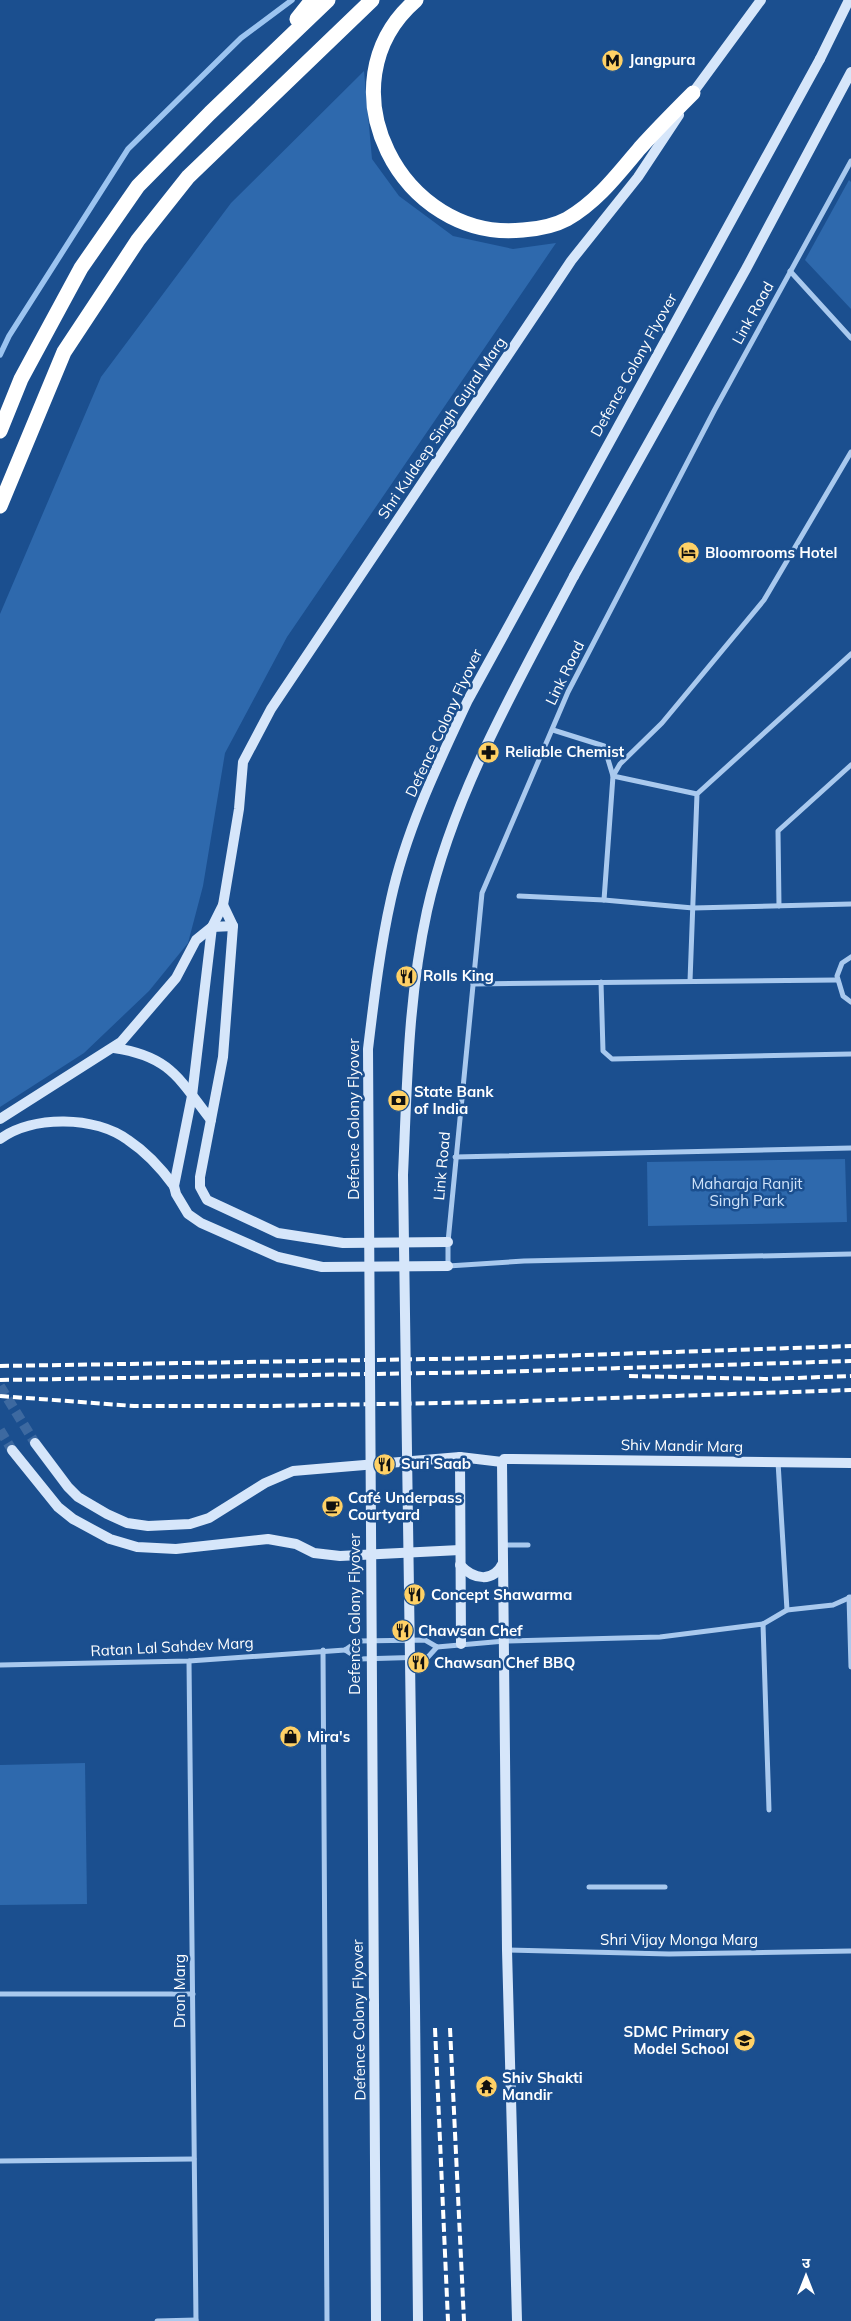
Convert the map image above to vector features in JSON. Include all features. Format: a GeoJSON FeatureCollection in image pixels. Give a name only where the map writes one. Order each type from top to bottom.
{"type":"FeatureCollection","features":[{"type":"Feature","properties":{"kind":"highway"},"geometry":{"type":"LineString","coordinates":[[265,60],[312,0]]}},
{"type":"Feature","properties":{"kind":"highway"},"geometry":{"type":"LineString","coordinates":[[0,431],[21,379],[81,268],[138,186],[328,0]]}},
{"type":"Feature","properties":{"kind":"highway"},"geometry":{"type":"LineString","coordinates":[[0,506],[64,352],[138,240],[188,177],[372,0]]}},
{"type":"Feature","properties":{"kind":"highway"},"geometry":{"type":"LineString","coordinates":[[416,0],[393,25],[382,46],[375,69],[373,93],[375,117],[382,140],[393,162],[416,192],[430,205],[454,220],[481,229],[510,232],[538,229],[565,220],[590,205],[693,93]]}},
{"type":"Feature","properties":{"kind":"street","name":"Shri Kuldeep Singh Gujral Marg"},"geometry":{"type":"LineString","coordinates":[[212,927],[223,905],[239,809],[243,762],[271,709],[571,261],[638,177],[693,93],[761,0]]}},
{"type":"Feature","properties":{"kind":"street","name":"Defence Colony Flyover"},"geometry":{"type":"LineString","coordinates":[[376,2321],[368,1049],[377,972],[391,897],[416,817],[468,700],[820,58],[848,0]]}},
{"type":"Feature","properties":{"kind":"street"},"geometry":{"type":"LineString","coordinates":[[418,2321],[403,1175],[415,976],[427,910],[449,838],[500,715],[850,74]]}},
{"type":"Feature","properties":{"kind":"street","name":"Link Road"},"geometry":{"type":"LineString","coordinates":[[448,1266],[448,1242],[455,1157],[482,893],[572,683],[714,411],[851,163]]}},
{"type":"Feature","properties":{"kind":"street"},"geometry":{"type":"LineString","coordinates":[[790,271],[851,338]]}},
{"type":"Feature","properties":{"kind":"street"},"geometry":{"type":"LineString","coordinates":[[613,776],[620,764],[662,723],[764,600],[851,452]]}},
{"type":"Feature","properties":{"kind":"street"},"geometry":{"type":"LineString","coordinates":[[690,981],[697,794],[851,654]]}},
{"type":"Feature","properties":{"kind":"street"},"geometry":{"type":"LineString","coordinates":[[553,730],[604,746],[613,776],[604,900]]}},
{"type":"Feature","properties":{"kind":"street"},"geometry":{"type":"LineString","coordinates":[[779,906],[778,831],[851,765]]}},
{"type":"Feature","properties":{"kind":"street"},"geometry":{"type":"LineString","coordinates":[[613,776],[697,794]]}},
{"type":"Feature","properties":{"kind":"street"},"geometry":{"type":"LineString","coordinates":[[518,896],[604,900],[693,908],[851,904]]}},
{"type":"Feature","properties":{"kind":"street"},"geometry":{"type":"LineString","coordinates":[[223,905],[233,926],[223,1057],[200,1177],[204,1195],[214,1204],[278,1233],[344,1243],[448,1242]]}},
{"type":"Feature","properties":{"kind":"street"},"geometry":{"type":"LineString","coordinates":[[0,1119],[114,1048],[176,978],[196,940],[212,927],[233,926]]}},
{"type":"Feature","properties":{"kind":"street"},"geometry":{"type":"LineString","coordinates":[[174,1186],[192,1096],[212,927]]}},
{"type":"Feature","properties":{"kind":"street"},"geometry":{"type":"LineString","coordinates":[[851,957],[840,967],[837,980],[843,996],[851,1002]]}},
{"type":"Feature","properties":{"kind":"street"},"geometry":{"type":"LineString","coordinates":[[473,984],[837,980]]}},
{"type":"Feature","properties":{"kind":"street"},"geometry":{"type":"LineString","coordinates":[[601,982],[603,1051],[612,1059],[851,1054]]}},
{"type":"Feature","properties":{"kind":"street"},"geometry":{"type":"LineString","coordinates":[[114,1048],[135,1051],[171,1070],[211,1120]]}},
{"type":"Feature","properties":{"kind":"street"},"geometry":{"type":"LineString","coordinates":[[0,1139],[27,1126],[59,1121],[92,1124],[126,1138],[153,1160],[174,1186],[176,1194],[188,1214],[201,1223],[278,1257],[322,1267],[448,1266],[524,1261],[851,1254]]}},
{"type":"Feature","properties":{"kind":"street"},"geometry":{"type":"LineString","coordinates":[[455,1157],[851,1148]]}},
{"type":"Feature","properties":{"kind":"street"},"geometry":{"type":"LineString","coordinates":[[35,1443],[68,1487],[84,1501],[127,1523],[148,1526],[190,1524],[209,1518],[265,1483],[293,1472],[460,1457],[502,1462],[507,1950],[517,2321]]}},
{"type":"Feature","properties":{"kind":"street"},"geometry":{"type":"LineString","coordinates":[[12,1450],[58,1507],[73,1519],[110,1539],[137,1547],[176,1549],[268,1538],[296,1544],[314,1553],[340,1556],[460,1550]]}},
{"type":"Feature","properties":{"kind":"street"},"geometry":{"type":"LineString","coordinates":[[460,1457],[461,1644]]}},
{"type":"Feature","properties":{"kind":"street","name":"Shiv Mandir Marg"},"geometry":{"type":"LineString","coordinates":[[502,1462],[504,1459],[514,1459],[851,1463]]}},
{"type":"Feature","properties":{"kind":"street"},"geometry":{"type":"LineString","coordinates":[[778,1462],[787,1610]]}},
{"type":"Feature","properties":{"kind":"street"},"geometry":{"type":"LineString","coordinates":[[504,1545],[528,1545]]}},
{"type":"Feature","properties":{"kind":"street"},"geometry":{"type":"LineString","coordinates":[[460,1565],[472,1576],[489,1577],[497,1573],[504,1562]]}},
{"type":"Feature","properties":{"kind":"street"},"geometry":{"type":"LineString","coordinates":[[769,1810],[762,1624],[787,1610],[833,1605],[850,1597],[851,1667]]}},
{"type":"Feature","properties":{"kind":"street","name":"Ratan Lal Sahdev Marg"},"geometry":{"type":"LineString","coordinates":[[0,1665],[189,1661],[323,1650],[345,1650],[358,1642],[425,1640],[437,1647],[505,1642],[660,1637],[762,1624]]}},
{"type":"Feature","properties":{"kind":"street","name":"Ratan Lal Sahdev Marg"},"geometry":{"type":"LineString","coordinates":[[345,1650],[359,1659],[428,1657],[437,1647]]}},
{"type":"Feature","properties":{"kind":"street"},"geometry":{"type":"LineString","coordinates":[[323,1650],[327,2321]]}},
{"type":"Feature","properties":{"kind":"street","name":"Dron Marg"},"geometry":{"type":"LineString","coordinates":[[189,1661],[196,2320]]}},
{"type":"Feature","properties":{"kind":"street"},"geometry":{"type":"LineString","coordinates":[[590,1887],[665,1887]]}},
{"type":"Feature","properties":{"kind":"street","name":"Shri Vijay Monga Marg"},"geometry":{"type":"LineString","coordinates":[[507,1950],[668,1954],[851,1951]]}},
{"type":"Feature","properties":{"kind":"street"},"geometry":{"type":"LineString","coordinates":[[0,1994],[193,1994]]}},
{"type":"Feature","properties":{"kind":"street"},"geometry":{"type":"LineString","coordinates":[[0,2162],[194,2159]]}},
{"type":"Feature","properties":{"kind":"street"},"geometry":{"type":"LineString","coordinates":[[157,2321],[196,2320]]}},
{"type":"Feature","properties":{"kind":"green space"},"geometry":{"type":"Polygon","coordinates":[[[364,71],[372,159],[399,196],[453,236],[513,249],[556,243],[287,637],[225,753],[203,886],[188,943],[149,991],[84,1053],[0,1107],[0,614],[101,377],[231,203],[364,71]]]}},
{"type":"Feature","properties":{"kind":"green space"},"geometry":{"type":"Polygon","coordinates":[[[849,180],[851,182],[851,309],[805,260],[849,180]]]}},
{"type":"Feature","properties":{"kind":"green space","name":"Maharaja Ranjit Singh Park"},"geometry":{"type":"Polygon","coordinates":[[[845,1159],[847,1222],[648,1226],[647,1162],[845,1159]]]}},
{"type":"Feature","properties":{"kind":"green space"},"geometry":{"type":"Polygon","coordinates":[[[85,1763],[87,1904],[0,1905],[0,1765],[85,1763]]]}},
{"type":"Feature","properties":{"kind":"waterway"},"geometry":{"type":"LineString","coordinates":[[0,355],[9,336],[128,149],[241,38],[292,0]]}},
{"type":"Feature","properties":{"kind":"tunnel"},"geometry":{"type":"LineString","coordinates":[[0,1386],[35,1443]]}},
{"type":"Feature","properties":{"kind":"tunnel"},"geometry":{"type":"LineString","coordinates":[[0,1430],[12,1450]]}},
{"type":"Feature","properties":{"kind":"railway"},"geometry":{"type":"LineString","coordinates":[[0,1366],[494,1358],[851,1346]]}},
{"type":"Feature","properties":{"kind":"railway"},"geometry":{"type":"LineString","coordinates":[[0,1380],[494,1372],[851,1361]]}},
{"type":"Feature","properties":{"kind":"railway"},"geometry":{"type":"LineString","coordinates":[[629,1376],[767,1379],[851,1376]]}},
{"type":"Feature","properties":{"kind":"railway"},"geometry":{"type":"LineString","coordinates":[[0,1396],[134,1406],[270,1406],[494,1402],[851,1390]]}},
{"type":"Feature","properties":{"kind":"railway"},"geometry":{"type":"LineString","coordinates":[[435,2028],[448,2321]]}},
{"type":"Feature","properties":{"kind":"railway"},"geometry":{"type":"LineString","coordinates":[[450,2028],[464,2321]]}},
{"type":"Feature","properties":{"kind":"place","name":"Jangpura"},"geometry":{"type":"Point","coordinates":[613,60]}},
{"type":"Feature","properties":{"kind":"place","name":"Bloomrooms Hotel"},"geometry":{"type":"Point","coordinates":[689,553]}},
{"type":"Feature","properties":{"kind":"place","name":"Reliable Chemist"},"geometry":{"type":"Point","coordinates":[489,752]}},
{"type":"Feature","properties":{"kind":"place","name":"Rolls King"},"geometry":{"type":"Point","coordinates":[407,976]}},
{"type":"Feature","properties":{"kind":"place","name":"State Bank of India"},"geometry":{"type":"Point","coordinates":[398,1101]}},
{"type":"Feature","properties":{"kind":"place","name":"Suri Saab"},"geometry":{"type":"Point","coordinates":[385,1464]}},
{"type":"Feature","properties":{"kind":"place","name":"Café Underpass Courtyard"},"geometry":{"type":"Point","coordinates":[332,1507]}},
{"type":"Feature","properties":{"kind":"place","name":"Concept Shawarma"},"geometry":{"type":"Point","coordinates":[415,1595]}},
{"type":"Feature","properties":{"kind":"place","name":"Chawsan Chef"},"geometry":{"type":"Point","coordinates":[402,1631]}},
{"type":"Feature","properties":{"kind":"place","name":"Chawsan Chef BBQ"},"geometry":{"type":"Point","coordinates":[418,1663]}},
{"type":"Feature","properties":{"kind":"place","name":"Mira's"},"geometry":{"type":"Point","coordinates":[291,1737]}},
{"type":"Feature","properties":{"kind":"place","name":"SDMC Primary Model School"},"geometry":{"type":"Point","coordinates":[745,2041]}},
{"type":"Feature","properties":{"kind":"place","name":"Shiv Shakti Mandir"},"geometry":{"type":"Point","coordinates":[486,2087]}}]}
